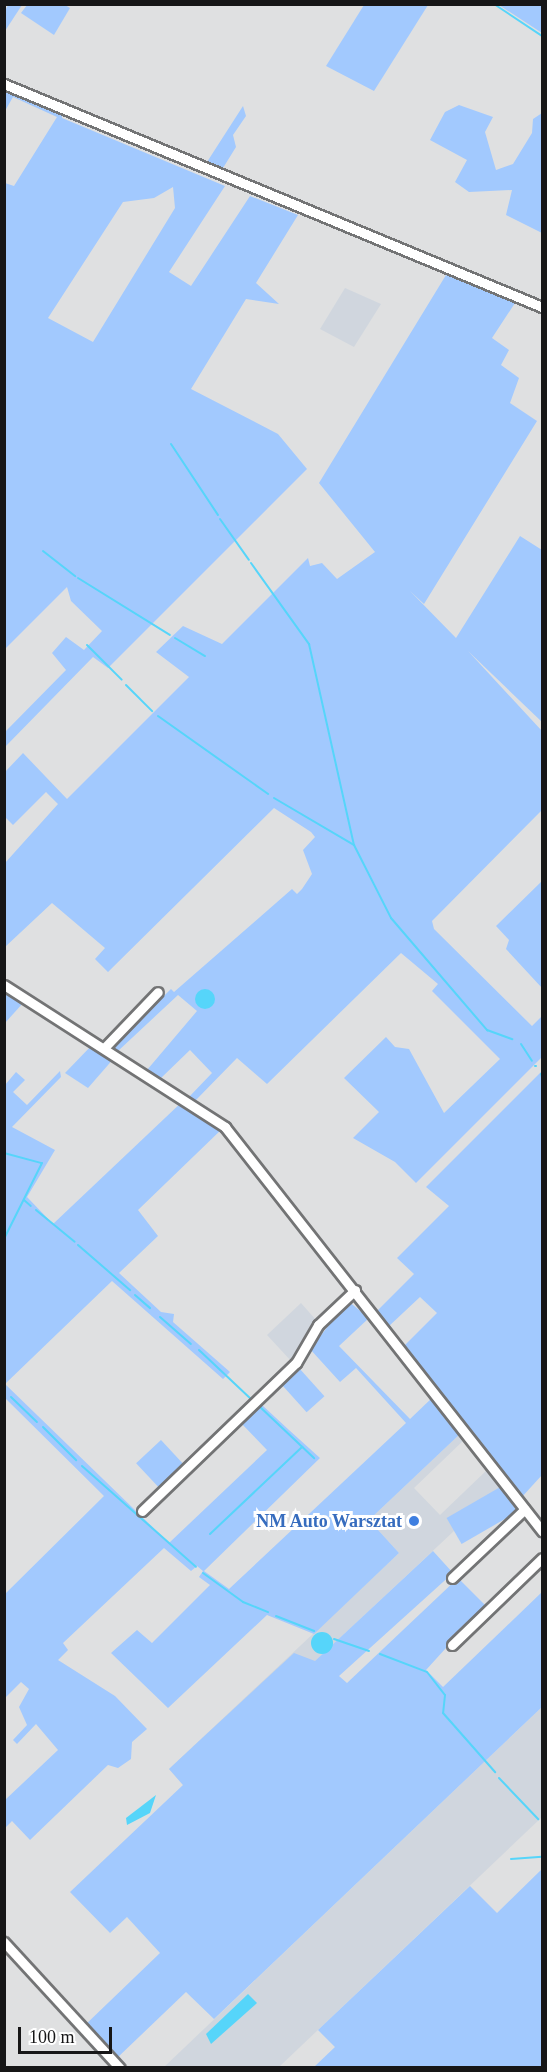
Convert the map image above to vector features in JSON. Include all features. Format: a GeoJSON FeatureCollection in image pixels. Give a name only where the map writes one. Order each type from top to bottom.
{"type":"FeatureCollection","features":[{"type":"Feature","properties":{"kind":"street"},"geometry":{"type":"LineString","coordinates":[[4,84],[543,308]]}},
{"type":"Feature","properties":{"kind":"street"},"geometry":{"type":"LineString","coordinates":[[4,985],[105,1047],[222,1125],[355,1290],[543,1531]]}},
{"type":"Feature","properties":{"kind":"street"},"geometry":{"type":"LineString","coordinates":[[105,1047],[158,992]]}},
{"type":"Feature","properties":{"kind":"street"},"geometry":{"type":"LineString","coordinates":[[142,1511],[296,1363],[318,1325],[355,1290]]}},
{"type":"Feature","properties":{"kind":"street"},"geometry":{"type":"LineString","coordinates":[[452,1578],[525,1509]]}},
{"type":"Feature","properties":{"kind":"street"},"geometry":{"type":"LineString","coordinates":[[452,1645],[543,1558]]}},
{"type":"Feature","properties":{"kind":"street"},"geometry":{"type":"LineString","coordinates":[[5,1944],[120,2067]]}},
{"type":"Feature","properties":{"kind":"shaded area"},"geometry":{"type":"Polygon","coordinates":[[[8,5],[22,5],[5,31],[5,11],[8,5]]]}},
{"type":"Feature","properties":{"kind":"shaded area"},"geometry":{"type":"Polygon","coordinates":[[[27,5],[65,5],[70,8],[54,35],[21,13],[27,5]]]}},
{"type":"Feature","properties":{"kind":"shaded area"},"geometry":{"type":"Polygon","coordinates":[[[364,5],[428,5],[374,91],[326,66],[364,5]]]}},
{"type":"Feature","properties":{"kind":"shaded area"},"geometry":{"type":"Polygon","coordinates":[[[499,5],[542,5],[542,33],[499,5]]]}},
{"type":"Feature","properties":{"kind":"shaded area"},"geometry":{"type":"Polygon","coordinates":[[[5,86],[62,113],[62,118],[225,186],[169,272],[191,286],[250,196],[298,215],[256,283],[279,304],[246,299],[191,389],[278,434],[307,469],[108,668],[93,657],[5,747],[5,732],[66,670],[52,653],[66,637],[84,650],[102,631],[71,601],[67,587],[5,649],[5,183],[14,186],[57,117],[13,97],[5,111],[5,86]],[[173,187],[154,198],[123,202],[48,318],[93,342],[175,208],[173,187]]]}},
{"type":"Feature","properties":{"kind":"shaded area"},"geometry":{"type":"Polygon","coordinates":[[[459,105],[493,117],[485,132],[496,170],[513,164],[532,133],[533,119],[542,113],[542,233],[506,215],[512,190],[469,192],[455,182],[467,160],[430,140],[445,112],[459,105]]]}},
{"type":"Feature","properties":{"kind":"shaded area"},"geometry":{"type":"Polygon","coordinates":[[[243,106],[246,116],[233,135],[236,147],[223,168],[207,162],[243,106]]]}},
{"type":"Feature","properties":{"kind":"shaded area"},"geometry":{"type":"Polygon","coordinates":[[[446,275],[515,303],[492,338],[509,350],[501,365],[519,378],[510,403],[537,421],[424,604],[410,591],[456,638],[520,536],[542,550],[542,722],[468,651],[542,731],[542,810],[432,921],[434,929],[532,1026],[542,1016],[542,1057],[416,1183],[395,1162],[353,1138],[379,1112],[344,1078],[386,1037],[395,1047],[409,1049],[444,1113],[500,1059],[432,991],[438,984],[401,953],[267,1084],[237,1058],[195,1101],[189,1097],[212,1073],[190,1050],[161,1078],[147,1070],[197,1011],[178,995],[118,1051],[112,1047],[171,989],[174,992],[292,889],[297,894],[302,889],[312,874],[303,850],[315,837],[311,832],[274,808],[108,972],[95,959],[105,948],[52,903],[5,947],[5,863],[58,804],[46,792],[13,825],[5,817],[5,772],[23,753],[67,799],[189,677],[156,652],[183,626],[222,644],[308,558],[310,566],[322,563],[337,579],[375,552],[319,483],[446,275]]]}},
{"type":"Feature","properties":{"kind":"shaded area"},"geometry":{"type":"Polygon","coordinates":[[[345,288],[381,304],[354,347],[320,329],[345,288]]]}},
{"type":"Feature","properties":{"kind":"shaded area"},"geometry":{"type":"Polygon","coordinates":[[[542,881],[542,988],[506,949],[509,940],[496,926],[542,881]]]}},
{"type":"Feature","properties":{"kind":"shaded area"},"geometry":{"type":"Polygon","coordinates":[[[4,988],[23,1003],[5,1023],[4,1023],[4,988]]]}},
{"type":"Feature","properties":{"kind":"shaded area"},"geometry":{"type":"Polygon","coordinates":[[[205,989],[212,992],[215,999],[212,1006],[205,1009],[198,1006],[195,999],[198,992],[205,989]]]}},
{"type":"Feature","properties":{"kind":"shaded area"},"geometry":{"type":"Polygon","coordinates":[[[94,1043],[115,1057],[88,1088],[65,1073],[94,1043]]]}},
{"type":"Feature","properties":{"kind":"shaded area"},"geometry":{"type":"Polygon","coordinates":[[[60,1071],[61,1077],[12,1127],[55,1150],[27,1197],[53,1224],[184,1100],[223,1128],[138,1210],[158,1236],[119,1273],[161,1312],[174,1314],[173,1322],[230,1372],[223,1379],[112,1281],[5,1384],[5,1085],[16,1072],[25,1080],[13,1092],[27,1105],[60,1071]]]}},
{"type":"Feature","properties":{"kind":"shaded area"},"geometry":{"type":"Polygon","coordinates":[[[542,1071],[542,1475],[521,1498],[403,1347],[437,1313],[420,1297],[388,1327],[375,1313],[414,1274],[397,1258],[449,1206],[426,1187],[542,1071]]]}},
{"type":"Feature","properties":{"kind":"shaded area"},"geometry":{"type":"Polygon","coordinates":[[[348,1301],[369,1318],[339,1346],[410,1419],[433,1397],[461,1433],[369,1520],[399,1553],[314,1634],[267,1615],[168,1708],[111,1653],[137,1630],[152,1643],[210,1585],[199,1577],[203,1571],[197,1566],[191,1571],[164,1548],[63,1643],[68,1650],[58,1660],[115,1696],[147,1729],[132,1742],[131,1759],[118,1768],[108,1765],[30,1840],[12,1821],[5,1828],[5,1800],[58,1750],[36,1724],[17,1744],[13,1740],[27,1725],[19,1707],[29,1689],[21,1682],[5,1698],[5,1594],[104,1496],[5,1398],[5,1384],[169,1543],[267,1450],[241,1423],[262,1405],[320,1458],[204,1571],[229,1589],[406,1423],[356,1368],[340,1382],[310,1349],[348,1301]]]}},
{"type":"Feature","properties":{"kind":"shaded area"},"geometry":{"type":"Polygon","coordinates":[[[301,1303],[316,1320],[292,1362],[267,1335],[301,1303]]]}},
{"type":"Feature","properties":{"kind":"shaded area"},"geometry":{"type":"Polygon","coordinates":[[[299,1368],[324,1396],[307,1412],[281,1384],[299,1368]]]}},
{"type":"Feature","properties":{"kind":"shaded area"},"geometry":{"type":"Polygon","coordinates":[[[461,1433],[465,1439],[414,1488],[440,1515],[488,1469],[502,1486],[183,1785],[169,1769],[399,1553],[369,1520],[461,1433]]]}},
{"type":"Feature","properties":{"kind":"shaded area"},"geometry":{"type":"Polygon","coordinates":[[[161,1440],[184,1464],[159,1487],[136,1463],[161,1440]]]}},
{"type":"Feature","properties":{"kind":"shaded area"},"geometry":{"type":"Polygon","coordinates":[[[502,1486],[517,1512],[462,1544],[447,1518],[502,1486]]]}},
{"type":"Feature","properties":{"kind":"shaded area"},"geometry":{"type":"Polygon","coordinates":[[[433,1551],[453,1573],[339,1676],[347,1683],[458,1578],[485,1605],[426,1670],[443,1687],[542,1592],[542,1707],[214,2019],[186,1992],[116,2059],[83,2027],[160,1953],[127,1917],[110,1933],[70,1892],[183,1785],[169,1769],[294,1653],[315,1661],[433,1551]]]}},
{"type":"Feature","properties":{"kind":"shaded area"},"geometry":{"type":"Polygon","coordinates":[[[322,1632],[330,1635],[333,1643],[330,1651],[322,1654],[314,1651],[311,1643],[314,1635],[322,1632]]]}},
{"type":"Feature","properties":{"kind":"shaded area"},"geometry":{"type":"Polygon","coordinates":[[[542,1707],[542,1817],[279,2067],[163,2068],[542,1707]]]}},
{"type":"Feature","properties":{"kind":"shaded area"},"geometry":{"type":"Polygon","coordinates":[[[156,1795],[150,1813],[127,1825],[126,1818],[156,1795]]]}},
{"type":"Feature","properties":{"kind":"shaded area"},"geometry":{"type":"Polygon","coordinates":[[[542,1869],[542,2067],[314,2067],[335,2047],[318,2030],[470,1886],[497,1913],[542,1869]]]}},
{"type":"Feature","properties":{"kind":"shaded area"},"geometry":{"type":"Polygon","coordinates":[[[248,1994],[257,2003],[211,2044],[206,2034],[248,1994]]]}},
{"type":"Feature","properties":{"kind":"waterway"},"geometry":{"type":"LineString","coordinates":[[494,4],[542,36]]}},
{"type":"Feature","properties":{"kind":"waterway"},"geometry":{"type":"LineString","coordinates":[[171,444],[218,515]]}},
{"type":"Feature","properties":{"kind":"waterway"},"geometry":{"type":"LineString","coordinates":[[220,519],[249,560]]}},
{"type":"Feature","properties":{"kind":"waterway"},"geometry":{"type":"LineString","coordinates":[[43,551],[75,576]]}},
{"type":"Feature","properties":{"kind":"waterway"},"geometry":{"type":"LineString","coordinates":[[251,563],[309,644],[354,845],[391,918],[487,1030],[512,1039]]}},
{"type":"Feature","properties":{"kind":"waterway"},"geometry":{"type":"LineString","coordinates":[[78,578],[170,635]]}},
{"type":"Feature","properties":{"kind":"waterway"},"geometry":{"type":"LineString","coordinates":[[175,638],[205,656]]}},
{"type":"Feature","properties":{"kind":"waterway"},"geometry":{"type":"LineString","coordinates":[[87,645],[122,680]]}},
{"type":"Feature","properties":{"kind":"waterway"},"geometry":{"type":"LineString","coordinates":[[126,685],[152,711]]}},
{"type":"Feature","properties":{"kind":"waterway"},"geometry":{"type":"LineString","coordinates":[[158,716],[268,794]]}},
{"type":"Feature","properties":{"kind":"waterway"},"geometry":{"type":"LineString","coordinates":[[274,798],[354,845]]}},
{"type":"Feature","properties":{"kind":"waterway"},"geometry":{"type":"LineString","coordinates":[[521,1044],[532,1061]]}},
{"type":"Feature","properties":{"kind":"waterway"},"geometry":{"type":"LineString","coordinates":[[4,1153],[42,1163],[4,1239]]}},
{"type":"Feature","properties":{"kind":"waterway"},"geometry":{"type":"LineString","coordinates":[[24,1200],[31,1206]]}},
{"type":"Feature","properties":{"kind":"waterway"},"geometry":{"type":"LineString","coordinates":[[36,1210],[75,1242]]}},
{"type":"Feature","properties":{"kind":"waterway"},"geometry":{"type":"LineString","coordinates":[[78,1245],[130,1290]]}},
{"type":"Feature","properties":{"kind":"waterway"},"geometry":{"type":"LineString","coordinates":[[135,1295],[150,1308]]}},
{"type":"Feature","properties":{"kind":"waterway"},"geometry":{"type":"LineString","coordinates":[[160,1317],[191,1344]]}},
{"type":"Feature","properties":{"kind":"waterway"},"geometry":{"type":"LineString","coordinates":[[199,1350],[251,1399]]}},
{"type":"Feature","properties":{"kind":"waterway"},"geometry":{"type":"LineString","coordinates":[[11,1397],[37,1422]]}},
{"type":"Feature","properties":{"kind":"waterway"},"geometry":{"type":"LineString","coordinates":[[259,1406],[314,1458]]}},
{"type":"Feature","properties":{"kind":"waterway"},"geometry":{"type":"LineString","coordinates":[[43,1427],[76,1460]]}},
{"type":"Feature","properties":{"kind":"waterway"},"geometry":{"type":"LineString","coordinates":[[210,1534],[302,1447]]}},
{"type":"Feature","properties":{"kind":"waterway"},"geometry":{"type":"LineString","coordinates":[[82,1466],[196,1567]]}},
{"type":"Feature","properties":{"kind":"waterway"},"geometry":{"type":"LineString","coordinates":[[203,1573],[243,1602],[268,1612]]}},
{"type":"Feature","properties":{"kind":"waterway"},"geometry":{"type":"LineString","coordinates":[[276,1616],[314,1631]]}},
{"type":"Feature","properties":{"kind":"waterway"},"geometry":{"type":"LineString","coordinates":[[334,1639],[369,1651]]}},
{"type":"Feature","properties":{"kind":"waterway"},"geometry":{"type":"LineString","coordinates":[[380,1654],[427,1672],[445,1695],[443,1713],[495,1772]]}},
{"type":"Feature","properties":{"kind":"waterway"},"geometry":{"type":"LineString","coordinates":[[499,1778],[538,1819]]}},
{"type":"Feature","properties":{"kind":"waterway"},"geometry":{"type":"LineString","coordinates":[[511,1859],[542,1857]]}},
{"type":"Feature","properties":{"kind":"place","name":"NM Auto Warsztat"},"geometry":{"type":"Point","coordinates":[414,1521]}}]}
